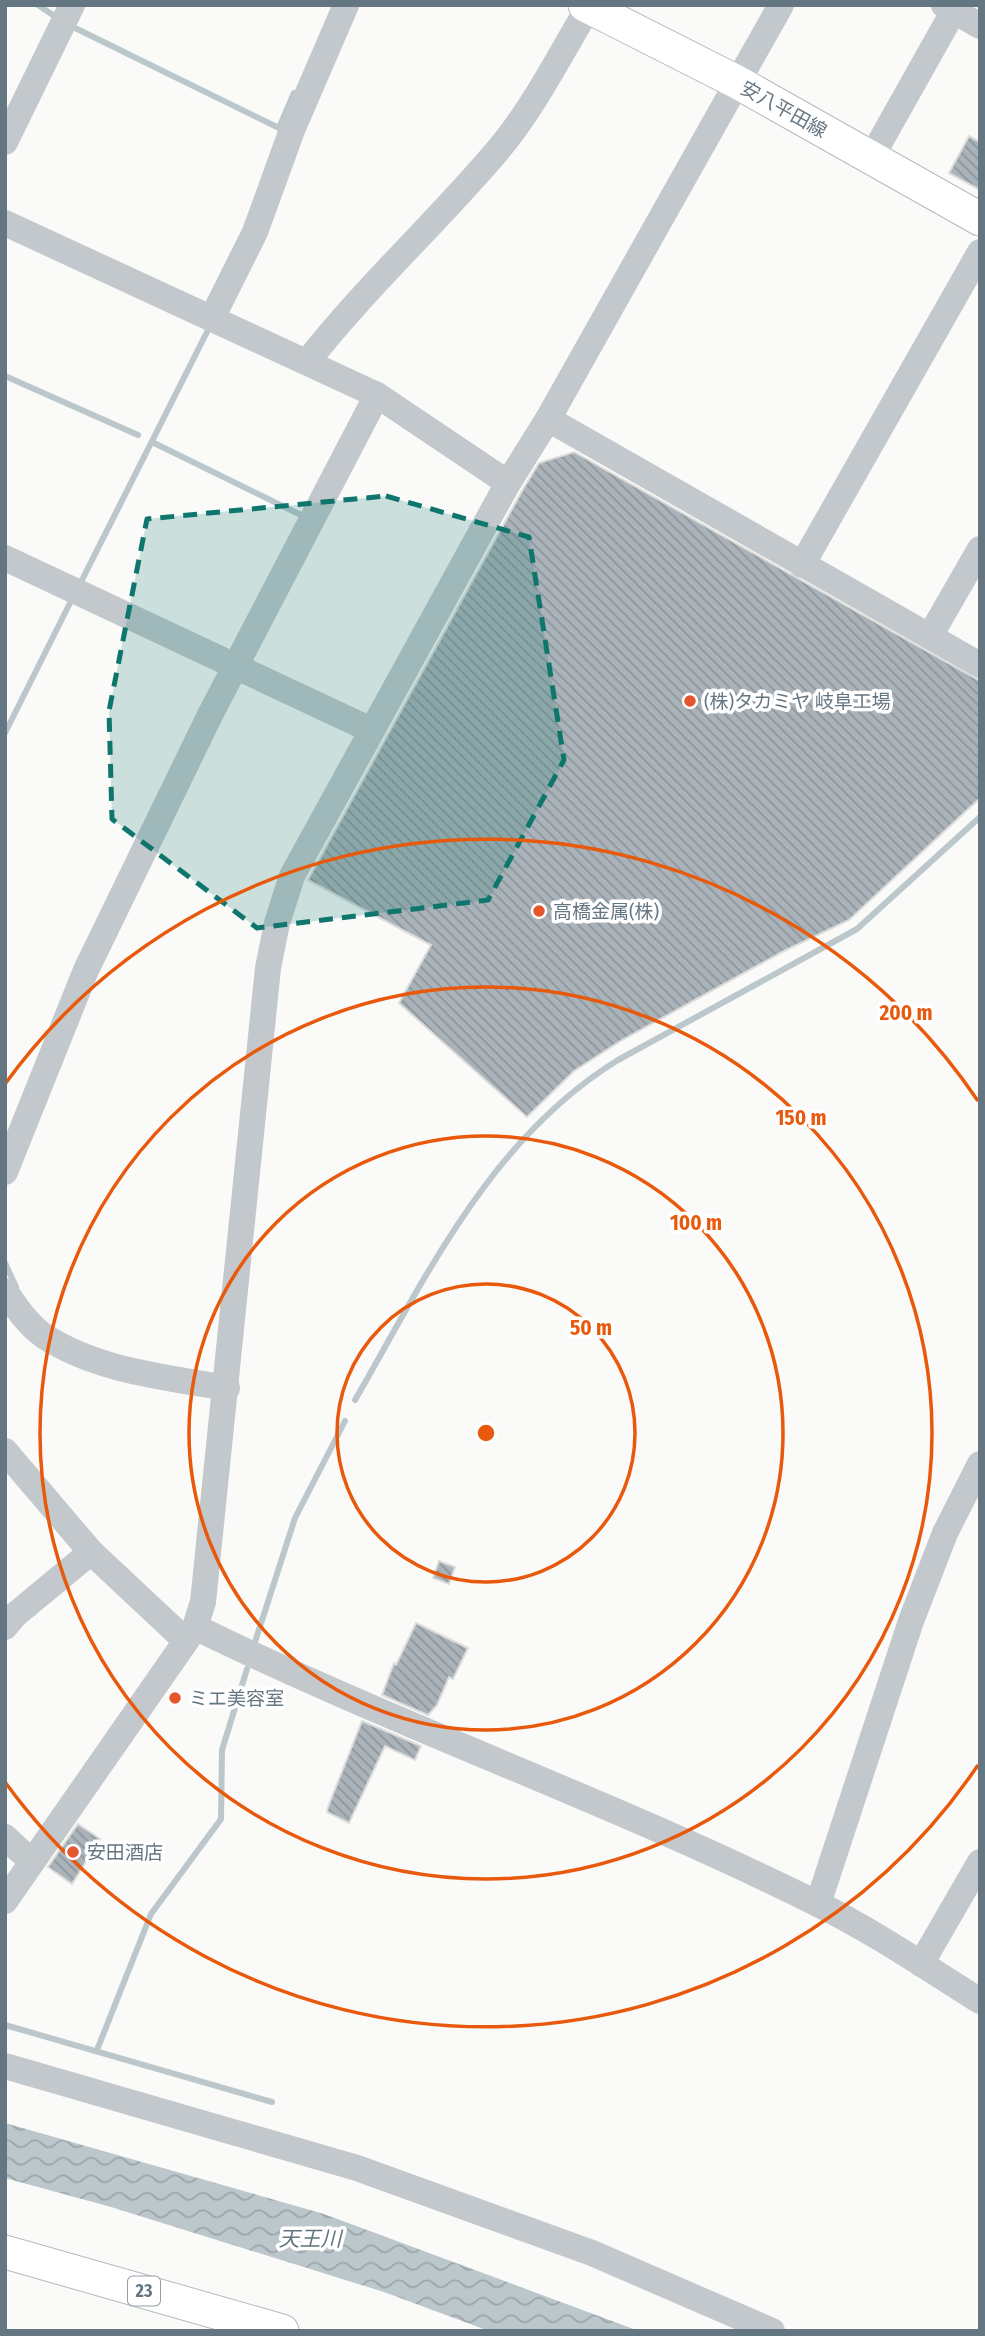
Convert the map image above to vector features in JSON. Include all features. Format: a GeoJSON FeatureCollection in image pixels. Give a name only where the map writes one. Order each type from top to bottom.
{"type":"FeatureCollection","features":[{"type":"Feature","properties":{"kind":"main road","name":"安八平田線"},"geometry":{"type":"LineString","coordinates":[[588,6],[737,82],[980,219]]}},
{"type":"Feature","properties":{"kind":"main road","name":"23"},"geometry":{"type":"LineString","coordinates":[[5,2252],[282,2331]]}},
{"type":"Feature","properties":{"kind":"street"},"geometry":{"type":"LineString","coordinates":[[5,142],[72,5]]}},
{"type":"Feature","properties":{"kind":"street"},"geometry":{"type":"LineString","coordinates":[[213,316],[255,232],[292,130],[346,5]]}},
{"type":"Feature","properties":{"kind":"street"},"geometry":{"type":"LineString","coordinates":[[5,1901],[191,1634],[203,1602],[210,1558],[268,968],[277,923],[292,876],[508,483],[548,419],[781,5]]}},
{"type":"Feature","properties":{"kind":"street"},"geometry":{"type":"LineString","coordinates":[[307,362],[493,156],[518,124],[588,6]]}},
{"type":"Feature","properties":{"kind":"street"},"geometry":{"type":"LineString","coordinates":[[871,158],[952,7],[980,26]]}},
{"type":"Feature","properties":{"kind":"street"},"geometry":{"type":"LineString","coordinates":[[5,223],[213,316],[377,395],[508,483]]}},
{"type":"Feature","properties":{"kind":"street"},"geometry":{"type":"LineString","coordinates":[[802,565],[980,252]]}},
{"type":"Feature","properties":{"kind":"street"},"geometry":{"type":"LineString","coordinates":[[5,1172],[86,970],[235,667],[377,395]]}},
{"type":"Feature","properties":{"kind":"street"},"geometry":{"type":"LineString","coordinates":[[548,419],[980,665]]}},
{"type":"Feature","properties":{"kind":"street"},"geometry":{"type":"LineString","coordinates":[[930,636],[980,549]]}},
{"type":"Feature","properties":{"kind":"street"},"geometry":{"type":"LineString","coordinates":[[5,558],[371,730]]}},
{"type":"Feature","properties":{"kind":"street"},"geometry":{"type":"LineString","coordinates":[[5,1291],[23,1316],[43,1335],[77,1353],[116,1368],[227,1388]]}},
{"type":"Feature","properties":{"kind":"street"},"geometry":{"type":"LineString","coordinates":[[5,1451],[91,1552],[191,1634],[725,1860],[818,1904],[980,2001]]}},
{"type":"Feature","properties":{"kind":"street"},"geometry":{"type":"LineString","coordinates":[[818,1904],[911,1621],[946,1533],[980,1464]]}},
{"type":"Feature","properties":{"kind":"street"},"geometry":{"type":"LineString","coordinates":[[5,1627],[15,1615],[91,1552]]}},
{"type":"Feature","properties":{"kind":"street"},"geometry":{"type":"LineString","coordinates":[[5,1837],[31,1861]]}},
{"type":"Feature","properties":{"kind":"street"},"geometry":{"type":"LineString","coordinates":[[921,1964],[980,1862]]}},
{"type":"Feature","properties":{"kind":"street"},"geometry":{"type":"LineString","coordinates":[[5,2066],[357,2168],[592,2253],[772,2331]]}},
{"type":"Feature","properties":{"kind":"highlighted area"},"geometry":{"type":"Polygon","coordinates":[[[386,496],[529,537],[564,760],[488,900],[257,928],[112,819],[109,711],[147,519],[386,496]]]}},
{"type":"Feature","properties":{"kind":"water","name":"天王川"},"geometry":{"type":"Polygon","coordinates":[[[5,2123],[324,2214],[639,2331],[489,2331],[384,2292],[111,2207],[5,2178],[5,2123]]]}},
{"type":"Feature","properties":{"kind":"building"},"geometry":{"type":"Polygon","coordinates":[[[969,136],[980,142],[980,190],[949,173],[969,136]]]}},
{"type":"Feature","properties":{"kind":"building","name":"(株)タカミヤ 岐阜工場"},"geometry":{"type":"Polygon","coordinates":[[[574,452],[980,681],[980,798],[849,920],[784,951],[622,1040],[574,1071],[527,1117],[399,1003],[431,945],[308,880],[539,463],[574,452]]]}},
{"type":"Feature","properties":{"kind":"building"},"geometry":{"type":"Polygon","coordinates":[[[439,1561],[455,1567],[449,1584],[433,1578],[439,1561]]]}},
{"type":"Feature","properties":{"kind":"building"},"geometry":{"type":"Polygon","coordinates":[[[416,1623],[468,1648],[453,1679],[449,1677],[437,1705],[428,1715],[382,1695],[394,1663],[396,1665],[416,1623]]]}},
{"type":"Feature","properties":{"kind":"building"},"geometry":{"type":"Polygon","coordinates":[[[362,1721],[421,1746],[415,1760],[385,1746],[349,1823],[327,1812],[362,1721]]]}},
{"type":"Feature","properties":{"kind":"building","name":"安田酒店"},"geometry":{"type":"Polygon","coordinates":[[[78,1824],[100,1839],[72,1884],[48,1867],[78,1824]]]}},
{"type":"Feature","properties":{"kind":"waterway"},"geometry":{"type":"LineString","coordinates":[[38,5],[56,17]]}},
{"type":"Feature","properties":{"kind":"waterway"},"geometry":{"type":"LineString","coordinates":[[71,26],[279,128],[294,93]]}},
{"type":"Feature","properties":{"kind":"waterway"},"geometry":{"type":"LineString","coordinates":[[80,584],[210,326]]}},
{"type":"Feature","properties":{"kind":"waterway"},"geometry":{"type":"LineString","coordinates":[[5,376],[138,435]]}},
{"type":"Feature","properties":{"kind":"waterway"},"geometry":{"type":"LineString","coordinates":[[152,442],[303,516],[301,520]]}},
{"type":"Feature","properties":{"kind":"waterway"},"geometry":{"type":"LineString","coordinates":[[5,733],[73,597]]}},
{"type":"Feature","properties":{"kind":"waterway"},"geometry":{"type":"LineString","coordinates":[[355,1400],[436,1258],[466,1212],[533,1128],[573,1092],[618,1060],[857,929],[980,817]]}},
{"type":"Feature","properties":{"kind":"waterway"},"geometry":{"type":"LineString","coordinates":[[5,1263],[16,1287]]}},
{"type":"Feature","properties":{"kind":"waterway"},"geometry":{"type":"LineString","coordinates":[[254,1645],[295,1518],[345,1421]]}},
{"type":"Feature","properties":{"kind":"waterway"},"geometry":{"type":"LineString","coordinates":[[97,2050],[151,1914],[221,1819],[222,1750],[247,1669]]}},
{"type":"Feature","properties":{"kind":"waterway"},"geometry":{"type":"LineString","coordinates":[[5,2025],[272,2102]]}},
{"type":"Feature","properties":{"kind":"place","name":"(株)タカミヤ 岐阜工場"},"geometry":{"type":"Point","coordinates":[690,701]}},
{"type":"Feature","properties":{"kind":"place","name":"高橋金属(株)"},"geometry":{"type":"Point","coordinates":[539,911]}},
{"type":"Feature","properties":{"kind":"place","name":"ミエ美容室"},"geometry":{"type":"Point","coordinates":[175,1698]}},
{"type":"Feature","properties":{"kind":"place","name":"安田酒店"},"geometry":{"type":"Point","coordinates":[73,1852]}}]}
